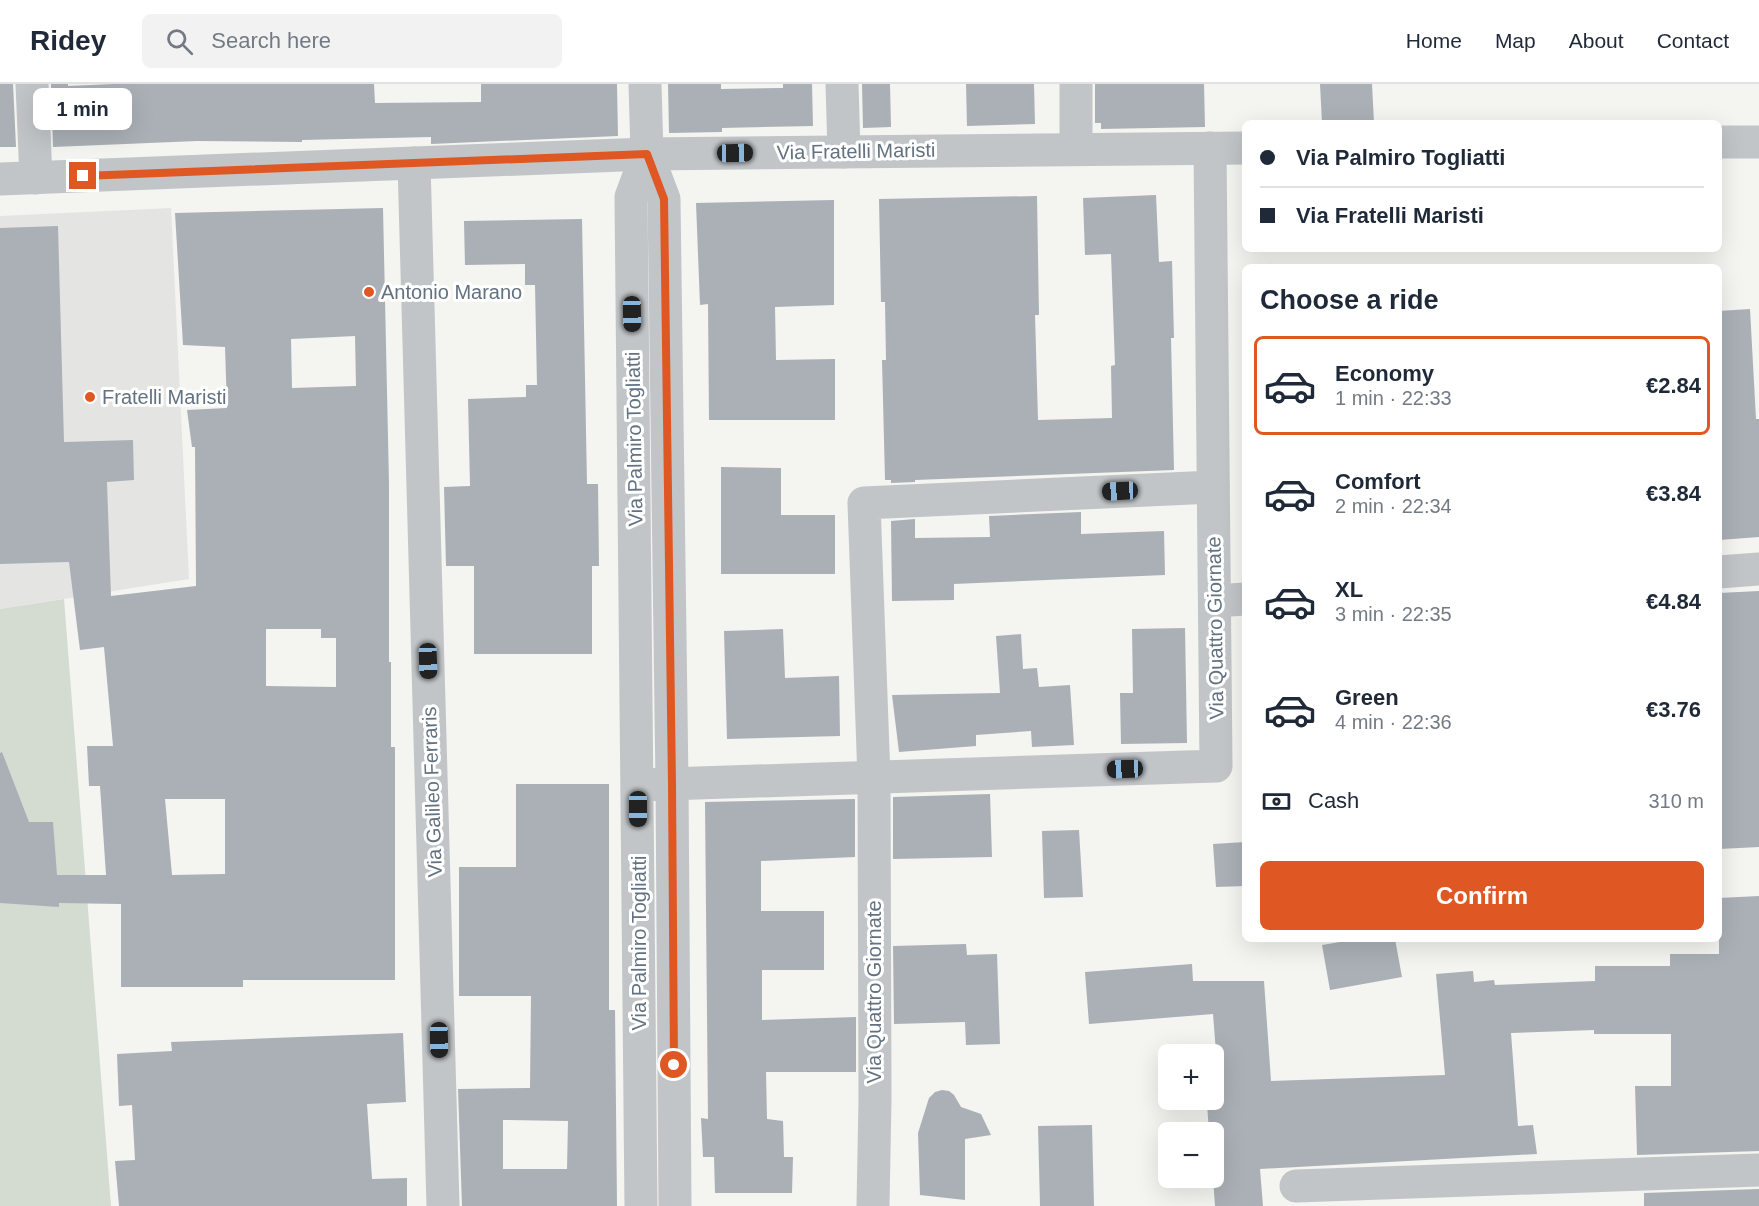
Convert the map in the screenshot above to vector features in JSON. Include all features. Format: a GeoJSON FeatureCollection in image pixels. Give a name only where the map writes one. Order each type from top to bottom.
{"type":"FeatureCollection","features":[{"type":"Feature","properties":{"kind":"street"},"geometry":{"type":"LineString","coordinates":[[32,84],[36,178]]}},
{"type":"Feature","properties":{"kind":"street"},"geometry":{"type":"LineString","coordinates":[[645,84],[647,154]]}},
{"type":"Feature","properties":{"kind":"street"},"geometry":{"type":"LineString","coordinates":[[842,84],[844,152]]}},
{"type":"Feature","properties":{"kind":"street"},"geometry":{"type":"LineString","coordinates":[[1076,84],[1076,149]]}},
{"type":"Feature","properties":{"kind":"street"},"geometry":{"type":"LineString","coordinates":[[1722,142],[1759,142]]}},
{"type":"Feature","properties":{"kind":"street","name":"Via Quattro Giornate"},"geometry":{"type":"LineString","coordinates":[[638,785],[1216,766],[1230,600],[1213,487],[1210,148]]}},
{"type":"Feature","properties":{"kind":"street","name":"Via Fratelli Maristi"},"geometry":{"type":"LineString","coordinates":[[0,179],[647,154],[1242,148]]}},
{"type":"Feature","properties":{"kind":"street","name":"Via Palmiro Togliatti"},"geometry":{"type":"LineString","coordinates":[[647,154],[664,199],[675,1206]]}},
{"type":"Feature","properties":{"kind":"street","name":"Via Palmiro Togliatti"},"geometry":{"type":"LineString","coordinates":[[641,1206],[631,197],[647,154]]}},
{"type":"Feature","properties":{"kind":"street","name":"Via Galileo Ferraris"},"geometry":{"type":"LineString","coordinates":[[414,163],[443,1206]]}},
{"type":"Feature","properties":{"kind":"street"},"geometry":{"type":"LineString","coordinates":[[874,778],[864,503],[1213,487]]}},
{"type":"Feature","properties":{"kind":"street"},"geometry":{"type":"LineString","coordinates":[[1722,572],[1759,569]]}},
{"type":"Feature","properties":{"kind":"street","name":"Via Quattro Giornate"},"geometry":{"type":"LineString","coordinates":[[873,1206],[874,778]]}},
{"type":"Feature","properties":{"kind":"street"},"geometry":{"type":"LineString","coordinates":[[1296,1186],[1759,1170]]}},
{"type":"Feature","properties":{"kind":"shaded area","name":"Fratelli Maristi"},"geometry":{"type":"Polygon","coordinates":[[[171,208],[189,579],[0,609],[0,216],[171,208]]]}},
{"type":"Feature","properties":{"kind":"shaded area"},"geometry":{"type":"Polygon","coordinates":[[[64,599],[111,1206],[0,1206],[0,609],[64,599]]]}},
{"type":"Feature","properties":{"kind":"building"},"geometry":{"type":"Polygon","coordinates":[[[0,84],[13,84],[16,147],[0,147],[0,84]]]}},
{"type":"Feature","properties":{"kind":"building"},"geometry":{"type":"Polygon","coordinates":[[[51,84],[68,84],[68,86],[374,84],[375,103],[481,102],[481,84],[617,84],[618,136],[431,144],[431,137],[302,140],[302,142],[197,141],[53,147],[51,84]]]}},
{"type":"Feature","properties":{"kind":"building"},"geometry":{"type":"Polygon","coordinates":[[[668,84],[721,84],[721,89],[783,88],[783,84],[812,84],[813,126],[722,128],[722,132],[669,133],[668,84]]]}},
{"type":"Feature","properties":{"kind":"building"},"geometry":{"type":"Polygon","coordinates":[[[862,84],[890,84],[891,127],[863,128],[862,84]]]}},
{"type":"Feature","properties":{"kind":"building"},"geometry":{"type":"Polygon","coordinates":[[[966,84],[1034,84],[1035,124],[967,126],[966,84]]]}},
{"type":"Feature","properties":{"kind":"building"},"geometry":{"type":"Polygon","coordinates":[[[1095,84],[1204,84],[1205,127],[1101,129],[1101,123],[1095,123],[1095,84]]]}},
{"type":"Feature","properties":{"kind":"building"},"geometry":{"type":"Polygon","coordinates":[[[1320,84],[1372,84],[1374,120],[1322,120],[1320,84]]]}},
{"type":"Feature","properties":{"kind":"building"},"geometry":{"type":"Polygon","coordinates":[[[1156,195],[1159,262],[1172,261],[1174,470],[915,480],[915,482],[891,483],[891,480],[885,480],[882,360],[886,360],[885,302],[881,302],[879,199],[1037,196],[1039,315],[1035,315],[1038,420],[1112,418],[1111,366],[1115,365],[1111,254],[1085,255],[1083,198],[1156,195]]]}},
{"type":"Feature","properties":{"kind":"building"},"geometry":{"type":"Polygon","coordinates":[[[834,200],[834,305],[775,307],[776,360],[835,359],[835,420],[709,420],[708,304],[700,305],[696,203],[834,200]]]}},
{"type":"Feature","properties":{"kind":"building"},"geometry":{"type":"Polygon","coordinates":[[[383,208],[389,484],[389,662],[391,662],[391,747],[395,747],[395,980],[243,980],[243,987],[121,987],[121,904],[59,903],[59,907],[0,903],[0,753],[2,752],[29,822],[53,822],[57,875],[106,875],[100,786],[89,786],[87,746],[113,746],[104,647],[80,650],[69,562],[0,564],[0,228],[58,226],[64,442],[133,440],[134,480],[107,482],[111,596],[196,586],[195,447],[192,447],[187,410],[227,408],[225,347],[183,345],[175,213],[383,208]],[[355,336],[291,339],[292,388],[356,386],[355,336]],[[266,629],[266,686],[336,687],[336,638],[321,638],[321,629],[266,629]],[[165,799],[172,875],[225,874],[225,799],[165,799]]]}},
{"type":"Feature","properties":{"kind":"building"},"geometry":{"type":"Polygon","coordinates":[[[582,219],[587,484],[598,484],[599,566],[592,566],[592,654],[474,654],[474,566],[446,566],[444,487],[470,486],[468,399],[526,397],[526,385],[537,385],[535,285],[525,285],[525,264],[465,265],[464,221],[582,219]]]}},
{"type":"Feature","properties":{"kind":"building"},"geometry":{"type":"Polygon","coordinates":[[[1750,309],[1756,419],[1759,419],[1759,537],[1722,540],[1722,311],[1750,309]]]}},
{"type":"Feature","properties":{"kind":"building"},"geometry":{"type":"Polygon","coordinates":[[[721,467],[781,468],[781,515],[835,515],[835,574],[721,574],[721,467]]]}},
{"type":"Feature","properties":{"kind":"building"},"geometry":{"type":"Polygon","coordinates":[[[1081,512],[1081,534],[1164,531],[1165,575],[954,584],[954,600],[892,601],[891,521],[915,519],[915,538],[990,537],[989,516],[1081,512]]]}},
{"type":"Feature","properties":{"kind":"building"},"geometry":{"type":"Polygon","coordinates":[[[1759,591],[1759,847],[1722,849],[1722,593],[1759,591]]]}},
{"type":"Feature","properties":{"kind":"building"},"geometry":{"type":"Polygon","coordinates":[[[1185,628],[1187,743],[1121,744],[1120,693],[1133,693],[1132,629],[1185,628]]]}},
{"type":"Feature","properties":{"kind":"building"},"geometry":{"type":"Polygon","coordinates":[[[783,629],[785,678],[839,676],[840,736],[727,739],[724,631],[783,629]]]}},
{"type":"Feature","properties":{"kind":"building"},"geometry":{"type":"Polygon","coordinates":[[[1021,634],[1023,669],[1037,668],[1039,687],[1070,685],[1074,745],[1032,747],[1031,731],[976,735],[976,746],[899,752],[892,695],[1000,693],[996,636],[1021,634]]]}},
{"type":"Feature","properties":{"kind":"building"},"geometry":{"type":"Polygon","coordinates":[[[516,784],[609,784],[609,1010],[615,1010],[617,1206],[462,1206],[458,1089],[530,1088],[531,996],[459,996],[459,867],[516,867],[516,784]],[[503,1120],[503,1169],[567,1169],[568,1121],[503,1120]]]}},
{"type":"Feature","properties":{"kind":"building"},"geometry":{"type":"Polygon","coordinates":[[[990,794],[992,857],[893,859],[893,797],[990,794]]]}},
{"type":"Feature","properties":{"kind":"building"},"geometry":{"type":"Polygon","coordinates":[[[855,799],[855,857],[761,861],[761,911],[824,911],[824,970],[762,970],[762,1020],[856,1017],[856,1072],[766,1072],[767,1119],[783,1121],[784,1157],[793,1157],[792,1193],[715,1193],[714,1157],[703,1157],[701,1118],[708,1119],[705,802],[855,799]]]}},
{"type":"Feature","properties":{"kind":"building"},"geometry":{"type":"Polygon","coordinates":[[[1079,830],[1083,897],[1044,898],[1042,831],[1079,830]]]}},
{"type":"Feature","properties":{"kind":"building"},"geometry":{"type":"Polygon","coordinates":[[[1242,842],[1242,886],[1216,887],[1213,844],[1242,842]]]}},
{"type":"Feature","properties":{"kind":"building"},"geometry":{"type":"Polygon","coordinates":[[[1759,896],[1759,1151],[1637,1155],[1635,1086],[1671,1086],[1671,1034],[1594,1034],[1594,1030],[1511,1033],[1518,1126],[1533,1125],[1537,1154],[1260,1169],[1263,1206],[1215,1206],[1214,1188],[1224,1188],[1224,1122],[1208,1122],[1207,1110],[1224,1110],[1224,1044],[1215,1044],[1213,1014],[1089,1024],[1085,972],[1192,964],[1193,981],[1264,981],[1271,1081],[1445,1075],[1436,974],[1473,971],[1474,982],[1494,980],[1495,985],[1595,981],[1595,966],[1670,966],[1670,954],[1719,954],[1719,942],[1722,942],[1722,898],[1759,896]]]}},
{"type":"Feature","properties":{"kind":"building"},"geometry":{"type":"Polygon","coordinates":[[[1340,942],[1396,942],[1402,977],[1330,990],[1322,945],[1340,942]]]}},
{"type":"Feature","properties":{"kind":"building"},"geometry":{"type":"Polygon","coordinates":[[[966,944],[967,955],[997,954],[1000,1044],[966,1045],[965,1022],[894,1024],[893,946],[966,944]]]}},
{"type":"Feature","properties":{"kind":"building"},"geometry":{"type":"Polygon","coordinates":[[[403,1033],[406,1102],[367,1104],[372,1179],[407,1178],[407,1206],[119,1206],[115,1161],[135,1160],[132,1105],[119,1106],[117,1054],[172,1051],[171,1042],[403,1033]]]}},
{"type":"Feature","properties":{"kind":"building"},"geometry":{"type":"Polygon","coordinates":[[[942,1090],[954,1095],[961,1107],[981,1114],[991,1135],[965,1139],[965,1200],[920,1195],[918,1133],[929,1098],[935,1092],[942,1090]]]}},
{"type":"Feature","properties":{"kind":"building"},"geometry":{"type":"Polygon","coordinates":[[[1092,1125],[1094,1206],[1040,1206],[1038,1126],[1092,1125]]]}},
{"type":"Feature","properties":{"kind":"building"},"geometry":{"type":"Polygon","coordinates":[[[1759,1189],[1759,1206],[1644,1206],[1644,1193],[1759,1189]]]}},
{"type":"Feature","properties":{"kind":"place","name":"Antonio Marano"},"geometry":{"type":"Point","coordinates":[369,292]}},
{"type":"Feature","properties":{"kind":"place","name":"Fratelli Maristi"},"geometry":{"type":"Point","coordinates":[90,397]}},
{"type":"Feature","properties":{"kind":"route"},"geometry":{"type":"LineString","coordinates":[[83,176],[647,154],[664,199],[674,1065]]}}]}
